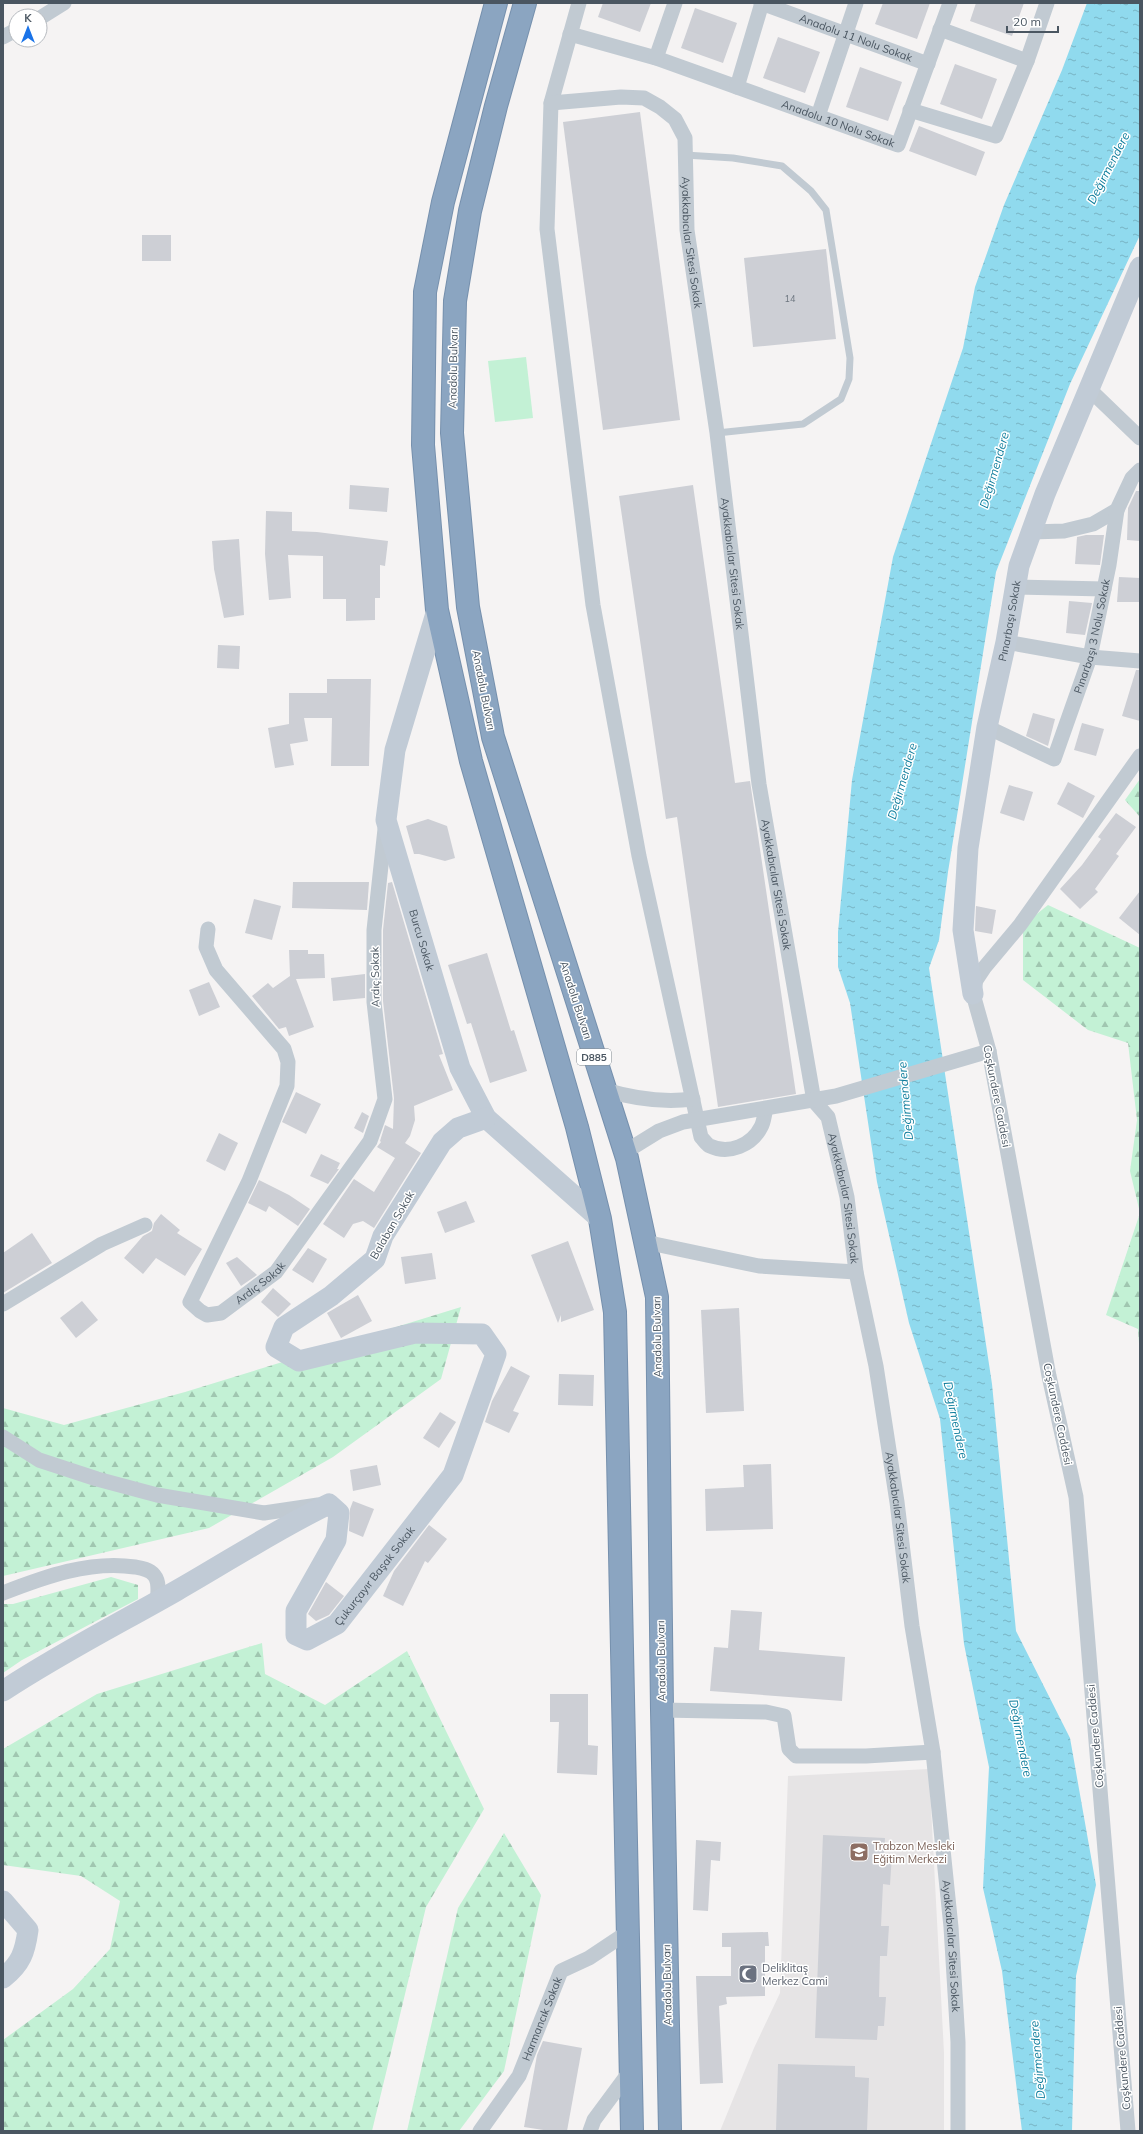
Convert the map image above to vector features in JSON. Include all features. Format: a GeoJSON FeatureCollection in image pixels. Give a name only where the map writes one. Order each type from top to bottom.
{"type":"FeatureCollection","features":[{"type":"Feature","properties":{"kind":"highway"},"geometry":{"type":"LineString","coordinates":[[496,3],[443,202],[425,292],[423,445],[437,610],[471,761],[577,1127],[600,1219],[615,1312],[632,2131]]}},
{"type":"Feature","properties":{"kind":"highway","name":"Anadolu Bulvarı"},"geometry":{"type":"LineString","coordinates":[[526,3],[496,106],[470,211],[461,263],[455,300],[452,434],[468,607],[493,737],[625,1152],[657,1297],[662,1710],[670,2131]]}},
{"type":"Feature","properties":{"kind":"street"},"geometry":{"type":"LineString","coordinates":[[48,13],[64,3]]}},
{"type":"Feature","properties":{"kind":"street"},"geometry":{"type":"LineString","coordinates":[[579,3],[551,103],[547,229],[593,605],[638,856],[701,1137],[709,1146],[725,1149],[742,1147],[754,1137],[761,1127],[766,1109]]}},
{"type":"Feature","properties":{"kind":"street"},"geometry":{"type":"LineString","coordinates":[[656,58],[675,3]]}},
{"type":"Feature","properties":{"kind":"street"},"geometry":{"type":"LineString","coordinates":[[736,87],[762,3]]}},
{"type":"Feature","properties":{"kind":"street","name":"Anadolu 11 Nolu Sokak"},"geometry":{"type":"LineString","coordinates":[[762,3],[928,64]]}},
{"type":"Feature","properties":{"kind":"street"},"geometry":{"type":"LineString","coordinates":[[818,116],[856,3]]}},
{"type":"Feature","properties":{"kind":"street"},"geometry":{"type":"LineString","coordinates":[[950,3],[910,110],[996,136],[1027,61],[1047,3]]}},
{"type":"Feature","properties":{"kind":"street"},"geometry":{"type":"LineString","coordinates":[[940,30],[1027,61]]}},
{"type":"Feature","properties":{"kind":"street","name":"Anadolu 10 Nolu Sokak"},"geometry":{"type":"LineString","coordinates":[[570,34],[656,58],[898,145],[910,110]]}},
{"type":"Feature","properties":{"kind":"street","name":"Ayakkabıcılar Sitesi Sokak"},"geometry":{"type":"LineString","coordinates":[[551,103],[621,97],[644,98],[660,107],[675,119],[685,138],[687,230],[717,434],[760,784],[814,1101],[828,1117],[836,1145],[847,1197],[856,1272],[876,1366],[897,1502],[912,1626],[933,1752],[951,1927],[958,2042],[958,2131]]}},
{"type":"Feature","properties":{"kind":"street","name":"Pınarbaşı Sokak"},"geometry":{"type":"LineString","coordinates":[[973,994],[968,969],[964,923],[968,848],[987,727],[1006,642],[1019,566],[1031,532],[1140,267]]}},
{"type":"Feature","properties":{"kind":"street"},"geometry":{"type":"LineString","coordinates":[[1089,389],[1140,438]]}},
{"type":"Feature","properties":{"kind":"street","name":"Pınarbaşı 3 Nolu Sokak"},"geometry":{"type":"LineString","coordinates":[[987,727],[1054,759],[1090,657],[1104,589],[1117,510],[1132,478],[1140,470]]}},
{"type":"Feature","properties":{"kind":"street"},"geometry":{"type":"LineString","coordinates":[[1031,532],[1064,531],[1094,524],[1117,510]]}},
{"type":"Feature","properties":{"kind":"street"},"geometry":{"type":"LineString","coordinates":[[1015,587],[1104,589]]}},
{"type":"Feature","properties":{"kind":"street","name":"Burcu Sokak"},"geometry":{"type":"LineString","coordinates":[[437,610],[395,750],[386,820],[460,1068],[486,1118],[600,1219]]}},
{"type":"Feature","properties":{"kind":"street"},"geometry":{"type":"LineString","coordinates":[[1006,642],[1090,657],[1140,661]]}},
{"type":"Feature","properties":{"kind":"street"},"geometry":{"type":"LineString","coordinates":[[973,994],[976,980],[984,968],[1020,925],[1140,756]]}},
{"type":"Feature","properties":{"kind":"street","name":"Ardıç Sokak"},"geometry":{"type":"LineString","coordinates":[[208,930],[206,947],[216,970],[284,1049],[288,1062],[287,1086],[249,1181],[190,1302],[200,1311],[207,1314],[221,1313],[230,1308],[276,1272],[370,1141],[385,1099],[374,1002],[374,930],[386,820]]}},
{"type":"Feature","properties":{"kind":"street","name":"Coşkundere Caddesi"},"geometry":{"type":"LineString","coordinates":[[973,994],[983,1053],[1049,1376],[1076,1497],[1128,2131]]}},
{"type":"Feature","properties":{"kind":"street"},"geometry":{"type":"LineString","coordinates":[[625,1152],[659,1132],[683,1122],[814,1101],[836,1096],[983,1053]]}},
{"type":"Feature","properties":{"kind":"street"},"geometry":{"type":"LineString","coordinates":[[605,1090],[630,1097],[653,1101],[675,1102],[693,1099]]}},
{"type":"Feature","properties":{"kind":"street","name":"Balaban Sokak"},"geometry":{"type":"LineString","coordinates":[[276,1347],[284,1327],[331,1296],[376,1259],[383,1236],[442,1142],[458,1128],[486,1118]]}},
{"type":"Feature","properties":{"kind":"street"},"geometry":{"type":"LineString","coordinates":[[3,1304],[102,1244],[145,1225]]}},
{"type":"Feature","properties":{"kind":"street"},"geometry":{"type":"LineString","coordinates":[[645,1242],[759,1266],[856,1272]]}},
{"type":"Feature","properties":{"kind":"street","name":"Çukurçayır Başak Sokak"},"geometry":{"type":"LineString","coordinates":[[276,1347],[299,1362],[415,1333],[482,1334],[496,1354],[453,1475],[337,1624],[307,1640],[296,1635],[296,1611],[336,1540],[339,1513],[329,1504]]}},
{"type":"Feature","properties":{"kind":"street"},"geometry":{"type":"LineString","coordinates":[[3,1437],[39,1460],[97,1479],[157,1495],[264,1513],[329,1504]]}},
{"type":"Feature","properties":{"kind":"street"},"geometry":{"type":"LineString","coordinates":[[3,1692],[44,1664],[157,1602],[303,1516],[329,1504]]}},
{"type":"Feature","properties":{"kind":"street"},"geometry":{"type":"LineString","coordinates":[[3,1593],[44,1578],[97,1566],[123,1565],[145,1569],[155,1575],[158,1585],[157,1602]]}},
{"type":"Feature","properties":{"kind":"street"},"geometry":{"type":"LineString","coordinates":[[662,1710],[766,1712],[784,1716],[789,1749],[796,1756],[866,1756],[933,1752]]}},
{"type":"Feature","properties":{"kind":"street"},"geometry":{"type":"LineString","coordinates":[[3,1902],[28,1930],[25,1952],[11,1972],[3,1978]]}},
{"type":"Feature","properties":{"kind":"street","name":"Harmancık Sokak"},"geometry":{"type":"LineString","coordinates":[[480,2131],[519,2076],[561,1972],[589,1958],[628,1932]]}},
{"type":"Feature","properties":{"kind":"street"},"geometry":{"type":"LineString","coordinates":[[590,2131],[594,2120],[631,2070]]}},
{"type":"Feature","properties":{"kind":"lane"},"geometry":{"type":"LineString","coordinates":[[685,154],[733,158],[782,166],[811,191],[826,210],[850,358],[849,379],[841,399],[803,424],[717,434]]}},
{"type":"Feature","properties":{"kind":"shaded area","name":"Trabzon Mesleki Eğitim Merkezi"},"geometry":{"type":"Polygon","coordinates":[[[929,1769],[944,2053],[944,2131],[720,2131],[754,2048],[780,1993],[788,1776],[929,1769]]]}},
{"type":"Feature","properties":{"kind":"green space"},"geometry":{"type":"Polygon","coordinates":[[[526,357],[533,418],[495,422],[488,361],[526,357]]]}},
{"type":"Feature","properties":{"kind":"green space"},"geometry":{"type":"Polygon","coordinates":[[[1140,779],[1140,817],[1125,800],[1140,779]]]}},
{"type":"Feature","properties":{"kind":"green space"},"geometry":{"type":"Polygon","coordinates":[[[1048,905],[1140,948],[1140,1213],[1130,1171],[1137,1120],[1128,1043],[1088,1030],[1023,980],[1023,925],[1048,905]]]}},
{"type":"Feature","properties":{"kind":"green space"},"geometry":{"type":"Polygon","coordinates":[[[1140,1213],[1140,1358],[1138,1329],[1106,1315],[1140,1213]]]}},
{"type":"Feature","properties":{"kind":"green space"},"geometry":{"type":"Polygon","coordinates":[[[461,1307],[441,1379],[333,1457],[209,1528],[3,1576],[3,1408],[64,1425],[185,1392],[461,1307]]]}},
{"type":"Feature","properties":{"kind":"green space"},"geometry":{"type":"Polygon","coordinates":[[[111,1577],[138,1585],[138,1599],[22,1660],[3,1673],[3,1604],[13,1604],[111,1577]]]}},
{"type":"Feature","properties":{"kind":"green space"},"geometry":{"type":"Polygon","coordinates":[[[262,1643],[265,1674],[325,1705],[407,1651],[484,1809],[426,1907],[372,2131],[3,2131],[3,2040],[73,1989],[110,1949],[120,1901],[81,1876],[3,1865],[3,1749],[97,1694],[262,1643]]]}},
{"type":"Feature","properties":{"kind":"green space"},"geometry":{"type":"Polygon","coordinates":[[[504,1833],[541,1895],[504,2071],[459,2131],[407,2131],[458,1908],[504,1833]]]}},
{"type":"Feature","properties":{"kind":"water","name":"Değirmendere"},"geometry":{"type":"Polygon","coordinates":[[[1087,3],[1140,3],[1140,235],[1070,384],[996,572],[948,872],[939,940],[929,968],[992,1384],[1016,1631],[1070,1738],[1096,1885],[1076,1976],[1072,2131],[1022,2131],[1002,1971],[983,1888],[989,1767],[964,1644],[940,1419],[909,1323],[877,1182],[850,1003],[838,967],[838,932],[852,780],[893,557],[963,348],[975,287],[1004,205],[1062,70],[1087,3]]]}},
{"type":"Feature","properties":{"kind":"building"},"geometry":{"type":"Polygon","coordinates":[[[603,3],[651,3],[640,32],[598,17],[603,3]]]}},
{"type":"Feature","properties":{"kind":"building"},"geometry":{"type":"Polygon","coordinates":[[[883,3],[930,3],[917,39],[875,24],[883,3]]]}},
{"type":"Feature","properties":{"kind":"building"},"geometry":{"type":"Polygon","coordinates":[[[976,3],[1024,3],[1012,36],[970,21],[976,3]]]}},
{"type":"Feature","properties":{"kind":"building"},"geometry":{"type":"Polygon","coordinates":[[[695,8],[737,23],[723,63],[681,48],[695,8]]]}},
{"type":"Feature","properties":{"kind":"building"},"geometry":{"type":"Polygon","coordinates":[[[778,37],[820,52],[805,93],[763,78],[778,37]]]}},
{"type":"Feature","properties":{"kind":"building"},"geometry":{"type":"Polygon","coordinates":[[[955,64],[997,79],[982,119],[940,104],[955,64]]]}},
{"type":"Feature","properties":{"kind":"building"},"geometry":{"type":"Polygon","coordinates":[[[860,67],[902,82],[888,121],[846,107],[860,67]]]}},
{"type":"Feature","properties":{"kind":"building"},"geometry":{"type":"Polygon","coordinates":[[[640,112],[680,420],[603,430],[563,122],[640,112]]]}},
{"type":"Feature","properties":{"kind":"building"},"geometry":{"type":"Polygon","coordinates":[[[919,126],[985,152],[976,176],[909,151],[919,126]]]}},
{"type":"Feature","properties":{"kind":"building"},"geometry":{"type":"Polygon","coordinates":[[[142,235],[171,235],[171,261],[142,261],[142,235]]]}},
{"type":"Feature","properties":{"kind":"building"},"geometry":{"type":"Polygon","coordinates":[[[826,249],[836,339],[753,347],[744,258],[826,249]]]}},
{"type":"Feature","properties":{"kind":"building"},"geometry":{"type":"Polygon","coordinates":[[[350,485],[389,488],[387,512],[349,509],[350,485]]]}},
{"type":"Feature","properties":{"kind":"building"},"geometry":{"type":"Polygon","coordinates":[[[693,485],[735,783],[750,781],[796,1094],[718,1107],[677,817],[666,819],[619,496],[693,485]]]}},
{"type":"Feature","properties":{"kind":"building"},"geometry":{"type":"Polygon","coordinates":[[[1136,491],[1140,491],[1140,541],[1127,540],[1128,508],[1136,491]]]}},
{"type":"Feature","properties":{"kind":"building"},"geometry":{"type":"Polygon","coordinates":[[[266,511],[292,512],[292,531],[317,532],[388,541],[385,566],[380,565],[380,598],[375,598],[375,620],[346,621],[346,599],[323,599],[323,556],[288,555],[291,598],[269,600],[265,554],[266,511]]]}},
{"type":"Feature","properties":{"kind":"building"},"geometry":{"type":"Polygon","coordinates":[[[1086,535],[1104,535],[1100,565],[1075,564],[1077,537],[1086,535]]]}},
{"type":"Feature","properties":{"kind":"building"},"geometry":{"type":"Polygon","coordinates":[[[239,539],[244,615],[224,618],[214,569],[212,541],[239,539]]]}},
{"type":"Feature","properties":{"kind":"building"},"geometry":{"type":"Polygon","coordinates":[[[1119,577],[1140,578],[1140,602],[1117,602],[1119,577]]]}},
{"type":"Feature","properties":{"kind":"building"},"geometry":{"type":"Polygon","coordinates":[[[1069,601],[1092,603],[1085,635],[1066,633],[1069,601]]]}},
{"type":"Feature","properties":{"kind":"building"},"geometry":{"type":"Polygon","coordinates":[[[218,645],[240,646],[239,669],[217,668],[218,645]]]}},
{"type":"Feature","properties":{"kind":"building"},"geometry":{"type":"Polygon","coordinates":[[[1136,670],[1140,670],[1140,721],[1122,716],[1136,670]]]}},
{"type":"Feature","properties":{"kind":"building"},"geometry":{"type":"Polygon","coordinates":[[[327,679],[371,679],[369,766],[331,766],[332,718],[304,718],[308,741],[290,744],[294,765],[275,768],[268,728],[289,724],[289,693],[327,693],[327,679]]]}},
{"type":"Feature","properties":{"kind":"building"},"geometry":{"type":"Polygon","coordinates":[[[1033,713],[1055,719],[1048,746],[1026,736],[1033,713]]]}},
{"type":"Feature","properties":{"kind":"building"},"geometry":{"type":"Polygon","coordinates":[[[1082,723],[1104,729],[1096,756],[1074,750],[1082,723]]]}},
{"type":"Feature","properties":{"kind":"building"},"geometry":{"type":"Polygon","coordinates":[[[1068,782],[1095,796],[1083,818],[1057,804],[1068,782]]]}},
{"type":"Feature","properties":{"kind":"building"},"geometry":{"type":"Polygon","coordinates":[[[1009,785],[1033,792],[1024,821],[1000,813],[1009,785]]]}},
{"type":"Feature","properties":{"kind":"building"},"geometry":{"type":"Polygon","coordinates":[[[1116,813],[1136,827],[1116,854],[1119,856],[1095,889],[1098,892],[1080,909],[1060,889],[1082,865],[1101,839],[1098,837],[1116,813]]]}},
{"type":"Feature","properties":{"kind":"building"},"geometry":{"type":"Polygon","coordinates":[[[428,819],[447,826],[455,858],[445,861],[414,854],[406,826],[428,819]]]}},
{"type":"Feature","properties":{"kind":"building"},"geometry":{"type":"Polygon","coordinates":[[[293,882],[369,882],[367,910],[292,908],[293,882]]]}},
{"type":"Feature","properties":{"kind":"building"},"geometry":{"type":"Polygon","coordinates":[[[392,882],[443,1054],[439,1055],[453,1090],[414,1106],[415,1120],[410,1136],[405,1143],[421,1153],[374,1228],[363,1221],[353,1224],[344,1238],[323,1224],[354,1179],[374,1192],[395,1158],[377,1147],[381,1142],[380,1141],[385,1125],[393,1129],[394,1098],[383,1001],[383,930],[388,883],[392,882]]]}},
{"type":"Feature","properties":{"kind":"building"},"geometry":{"type":"Polygon","coordinates":[[[1140,891],[1140,935],[1119,918],[1140,891]]]}},
{"type":"Feature","properties":{"kind":"building"},"geometry":{"type":"Polygon","coordinates":[[[254,899],[281,906],[272,940],[245,933],[254,899]]]}},
{"type":"Feature","properties":{"kind":"building"},"geometry":{"type":"Polygon","coordinates":[[[976,906],[996,910],[992,934],[975,931],[976,906]]]}},
{"type":"Feature","properties":{"kind":"building"},"geometry":{"type":"Polygon","coordinates":[[[289,950],[308,950],[308,954],[324,954],[325,978],[296,979],[314,1027],[289,1036],[286,1027],[279,1029],[252,996],[268,983],[273,988],[290,976],[289,950]]]}},
{"type":"Feature","properties":{"kind":"building"},"geometry":{"type":"Polygon","coordinates":[[[487,953],[511,1031],[514,1030],[527,1071],[490,1083],[471,1023],[467,1024],[448,965],[487,953]]]}},
{"type":"Feature","properties":{"kind":"building"},"geometry":{"type":"Polygon","coordinates":[[[365,974],[365,998],[333,1001],[331,978],[365,974]]]}},
{"type":"Feature","properties":{"kind":"building"},"geometry":{"type":"Polygon","coordinates":[[[209,982],[220,1007],[199,1016],[189,990],[209,982]]]}},
{"type":"Feature","properties":{"kind":"building"},"geometry":{"type":"Polygon","coordinates":[[[296,1092],[321,1104],[306,1134],[282,1122],[296,1092]]]}},
{"type":"Feature","properties":{"kind":"building"},"geometry":{"type":"Polygon","coordinates":[[[362,1112],[369,1116],[363,1133],[354,1128],[362,1112]]]}},
{"type":"Feature","properties":{"kind":"building"},"geometry":{"type":"Polygon","coordinates":[[[219,1133],[238,1143],[225,1171],[206,1161],[219,1133]]]}},
{"type":"Feature","properties":{"kind":"building"},"geometry":{"type":"Polygon","coordinates":[[[321,1154],[340,1163],[337,1169],[339,1169],[328,1184],[310,1176],[321,1154]]]}},
{"type":"Feature","properties":{"kind":"building"},"geometry":{"type":"Polygon","coordinates":[[[259,1180],[289,1195],[310,1209],[298,1226],[269,1206],[266,1212],[248,1203],[259,1180]]]}},
{"type":"Feature","properties":{"kind":"building"},"geometry":{"type":"Polygon","coordinates":[[[466,1201],[475,1222],[445,1233],[437,1212],[466,1201]]]}},
{"type":"Feature","properties":{"kind":"building"},"geometry":{"type":"Polygon","coordinates":[[[161,1214],[180,1230],[177,1233],[202,1249],[185,1276],[156,1258],[143,1274],[124,1258],[143,1236],[152,1231],[154,1223],[161,1214]]]}},
{"type":"Feature","properties":{"kind":"building"},"geometry":{"type":"Polygon","coordinates":[[[32,1233],[52,1263],[3,1293],[3,1253],[32,1233]]]}},
{"type":"Feature","properties":{"kind":"building"},"geometry":{"type":"Polygon","coordinates":[[[568,1241],[594,1310],[561,1322],[561,1315],[558,1323],[531,1255],[568,1241]]]}},
{"type":"Feature","properties":{"kind":"building"},"geometry":{"type":"Polygon","coordinates":[[[308,1248],[327,1259],[313,1283],[292,1270],[308,1248]]]}},
{"type":"Feature","properties":{"kind":"building"},"geometry":{"type":"Polygon","coordinates":[[[432,1253],[436,1279],[405,1284],[401,1257],[432,1253]]]}},
{"type":"Feature","properties":{"kind":"building"},"geometry":{"type":"Polygon","coordinates":[[[237,1257],[257,1275],[241,1286],[226,1263],[237,1257]]]}},
{"type":"Feature","properties":{"kind":"building"},"geometry":{"type":"Polygon","coordinates":[[[273,1288],[291,1304],[278,1317],[261,1302],[273,1288]]]}},
{"type":"Feature","properties":{"kind":"building"},"geometry":{"type":"Polygon","coordinates":[[[358,1295],[372,1321],[341,1338],[327,1313],[358,1295]]]}},
{"type":"Feature","properties":{"kind":"building"},"geometry":{"type":"Polygon","coordinates":[[[82,1301],[98,1320],[76,1338],[60,1318],[82,1301]]]}},
{"type":"Feature","properties":{"kind":"building"},"geometry":{"type":"Polygon","coordinates":[[[739,1308],[744,1411],[706,1413],[701,1310],[739,1308]]]}},
{"type":"Feature","properties":{"kind":"building"},"geometry":{"type":"Polygon","coordinates":[[[511,1366],[530,1376],[513,1411],[519,1413],[509,1433],[485,1422],[492,1401],[511,1366]]]}},
{"type":"Feature","properties":{"kind":"building"},"geometry":{"type":"Polygon","coordinates":[[[559,1374],[594,1375],[593,1406],[558,1405],[559,1374]]]}},
{"type":"Feature","properties":{"kind":"building"},"geometry":{"type":"Polygon","coordinates":[[[440,1412],[456,1422],[439,1448],[423,1438],[440,1412]]]}},
{"type":"Feature","properties":{"kind":"building"},"geometry":{"type":"Polygon","coordinates":[[[771,1464],[773,1529],[706,1531],[705,1489],[744,1487],[743,1465],[771,1464]]]}},
{"type":"Feature","properties":{"kind":"building"},"geometry":{"type":"Polygon","coordinates":[[[377,1465],[381,1485],[353,1491],[350,1470],[377,1465]]]}},
{"type":"Feature","properties":{"kind":"building"},"geometry":{"type":"Polygon","coordinates":[[[353,1501],[374,1509],[363,1537],[349,1531],[350,1509],[353,1501]]]}},
{"type":"Feature","properties":{"kind":"building"},"geometry":{"type":"Polygon","coordinates":[[[429,1525],[447,1539],[428,1563],[425,1561],[403,1606],[383,1596],[394,1571],[429,1525]]]}},
{"type":"Feature","properties":{"kind":"building"},"geometry":{"type":"Polygon","coordinates":[[[326,1582],[344,1596],[329,1615],[316,1621],[308,1614],[326,1582]]]}},
{"type":"Feature","properties":{"kind":"building"},"geometry":{"type":"Polygon","coordinates":[[[731,1610],[762,1612],[759,1650],[845,1657],[842,1701],[710,1691],[714,1647],[728,1648],[731,1610]]]}},
{"type":"Feature","properties":{"kind":"building"},"geometry":{"type":"Polygon","coordinates":[[[550,1694],[588,1694],[588,1745],[598,1746],[597,1775],[557,1773],[559,1722],[550,1722],[550,1694]]]}},
{"type":"Feature","properties":{"kind":"building"},"geometry":{"type":"Polygon","coordinates":[[[823,1835],[885,1838],[884,1854],[892,1854],[890,1885],[883,1884],[881,1926],[889,1926],[887,1956],[880,1956],[879,1997],[886,1997],[884,2026],[878,2026],[877,2040],[815,2038],[823,1835]]]}},
{"type":"Feature","properties":{"kind":"building"},"geometry":{"type":"Polygon","coordinates":[[[696,1840],[721,1842],[720,1861],[711,1860],[708,1911],[693,1910],[696,1840]]]}},
{"type":"Feature","properties":{"kind":"building"},"geometry":{"type":"Polygon","coordinates":[[[768,1932],[769,1946],[765,1946],[765,1996],[726,1997],[727,2004],[719,2006],[723,2083],[700,2084],[696,1976],[731,1976],[731,1947],[722,1947],[722,1933],[768,1932]]]}},
{"type":"Feature","properties":{"kind":"building"},"geometry":{"type":"Polygon","coordinates":[[[543,2041],[582,2048],[567,2131],[550,2131],[524,2127],[537,2055],[543,2041]]]}},
{"type":"Feature","properties":{"kind":"building"},"geometry":{"type":"Polygon","coordinates":[[[778,2064],[855,2066],[855,2077],[869,2078],[867,2131],[776,2131],[778,2064]]]}},
{"type":"Feature","properties":{"kind":"place","name":"Trabzon Mesleki Eğitim Merkezi"},"geometry":{"type":"Point","coordinates":[859,1852]}},
{"type":"Feature","properties":{"kind":"place","name":"Deliklitaş Merkez Cami"},"geometry":{"type":"Point","coordinates":[748,1974]}}]}
